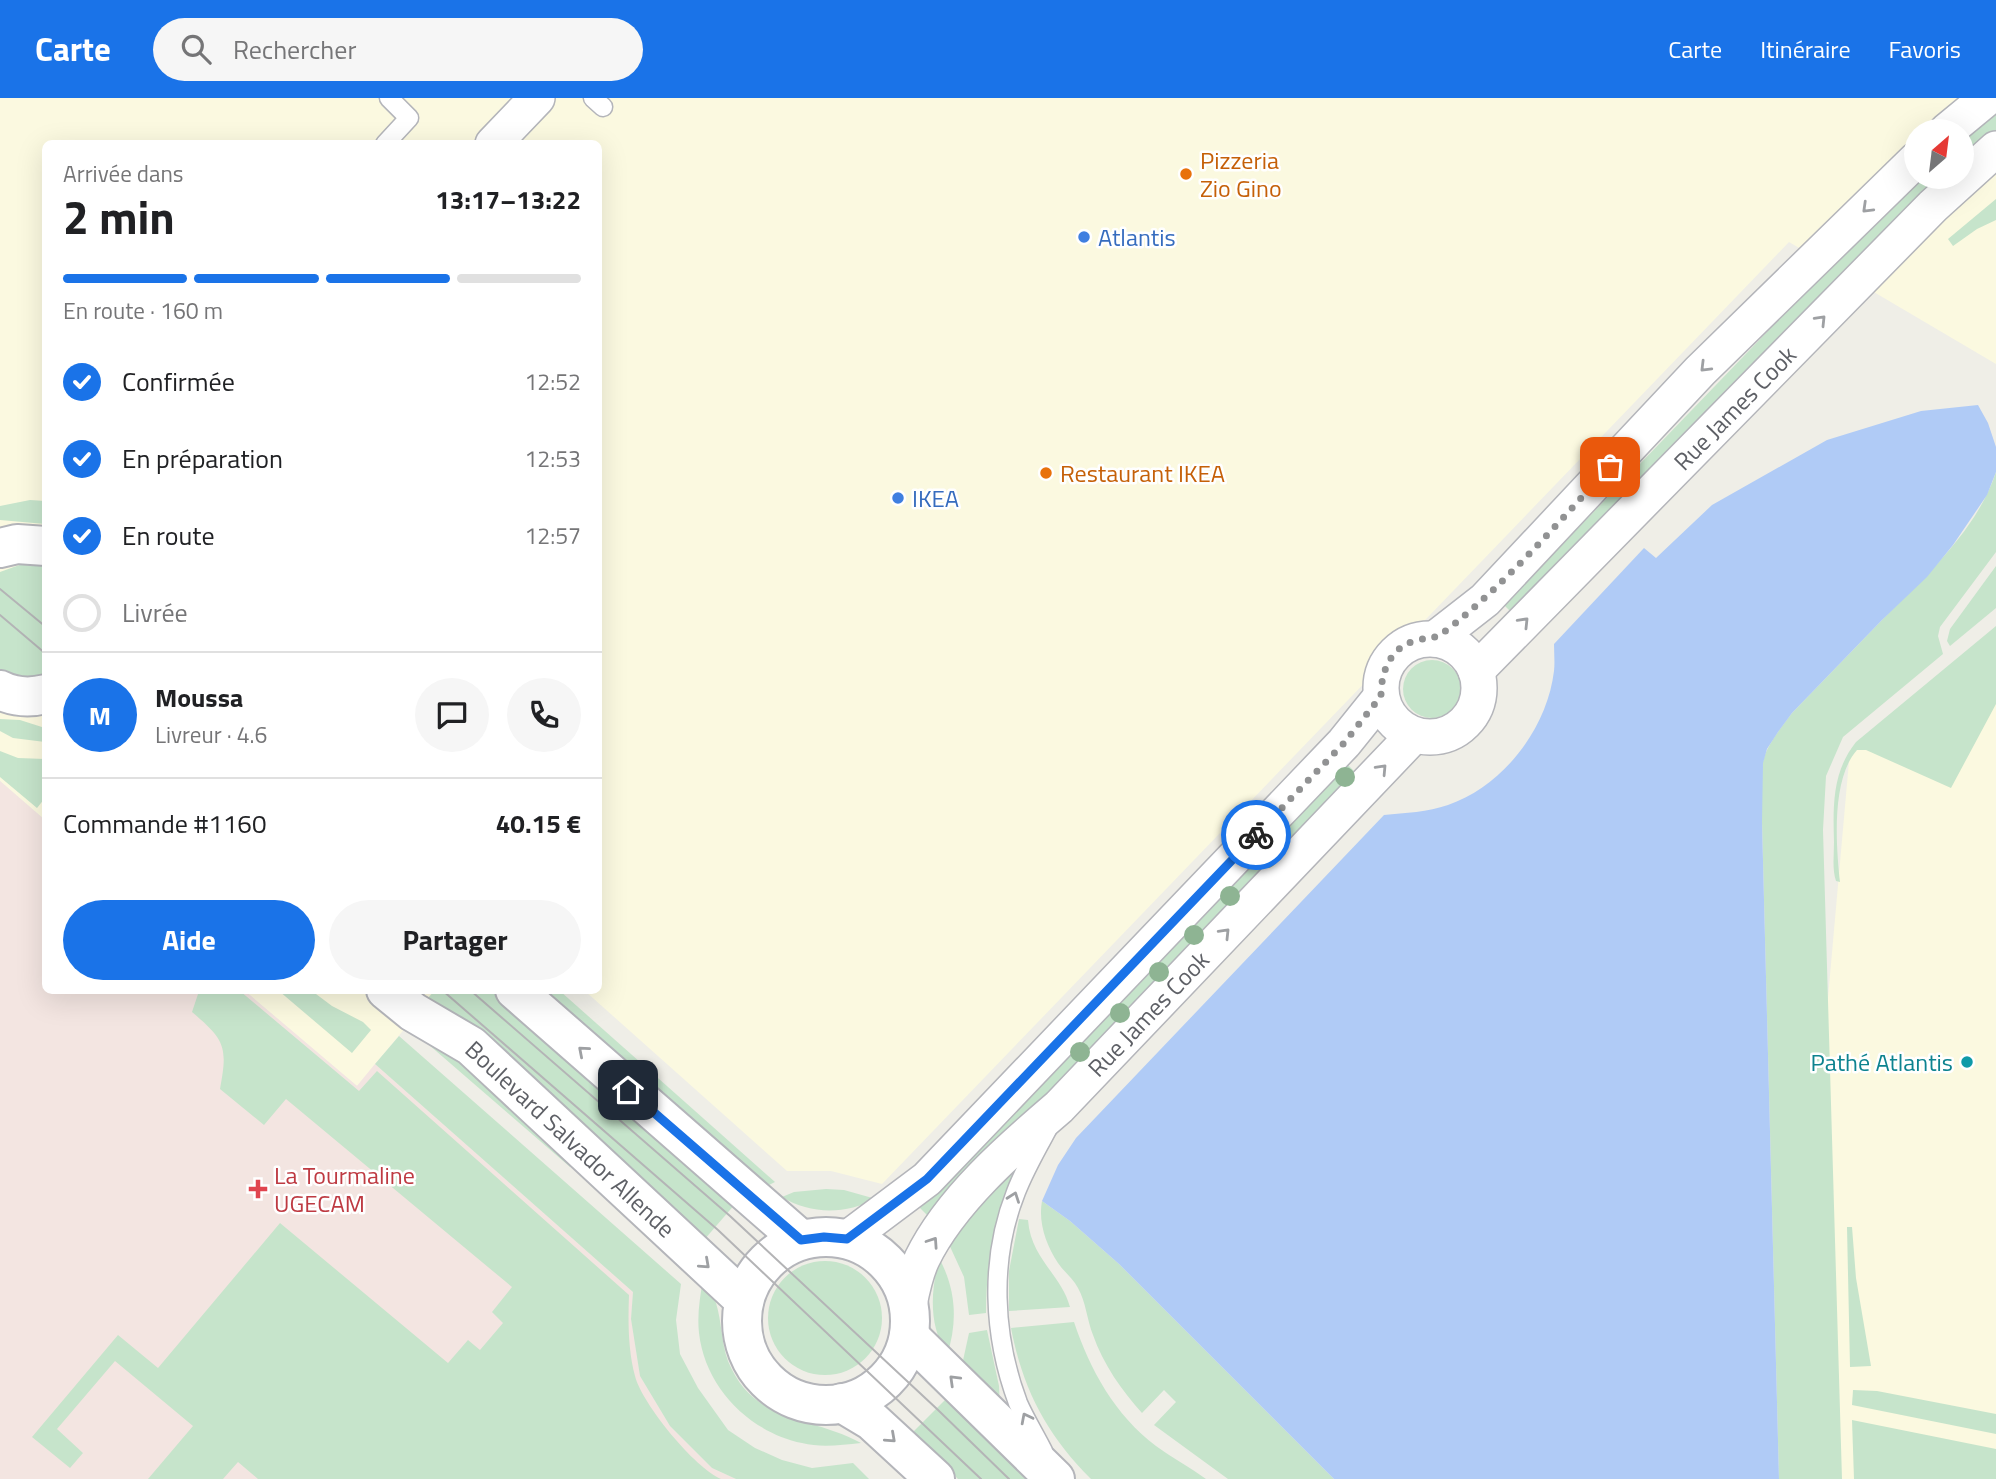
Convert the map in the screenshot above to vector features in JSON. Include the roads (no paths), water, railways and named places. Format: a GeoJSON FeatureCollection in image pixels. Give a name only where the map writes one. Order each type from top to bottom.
{"type":"FeatureCollection","features":[{"type":"Feature","properties":{"kind":"street"},"geometry":{"type":"LineString","coordinates":[[1962,119],[1987,98]]}},
{"type":"Feature","properties":{"kind":"street"},"geometry":{"type":"LineString","coordinates":[[496,140],[528,101]]}},
{"type":"Feature","properties":{"kind":"street","name":"Rue James Cook"},"geometry":{"type":"LineString","coordinates":[[1476,671],[1923,216],[1996,149]]}},
{"type":"Feature","properties":{"kind":"street","name":"Rue James Cook"},"geometry":{"type":"LineString","coordinates":[[1435,639],[1485,600],[1700,371],[1904,172]]}},
{"type":"Feature","properties":{"kind":"street"},"geometry":{"type":"LineString","coordinates":[[0,548],[17,544],[42,544]]}},
{"type":"Feature","properties":{"kind":"street"},"geometry":{"type":"LineString","coordinates":[[1435,639],[1449,642],[1470,659],[1476,671],[1479,687],[1471,716],[1445,735],[1430,737],[1402,729],[1385,709],[1381,696],[1381,680],[1387,663],[1397,650],[1409,643],[1435,639]]}},
{"type":"Feature","properties":{"kind":"street","name":"Rue James Cook"},"geometry":{"type":"LineString","coordinates":[[847,1239],[927,1179],[1344,743],[1381,696]]}},
{"type":"Feature","properties":{"kind":"street","name":"Rue James Cook"},"geometry":{"type":"LineString","coordinates":[[909,1321],[914,1278],[923,1257],[956,1208],[1013,1146],[1059,1107],[1414,734]]}},
{"type":"Feature","properties":{"kind":"street","name":"Boulevard Salvador Allende"},"geometry":{"type":"LineString","coordinates":[[391,994],[413,1013],[471,1046],[744,1300]]}},
{"type":"Feature","properties":{"kind":"street"},"geometry":{"type":"LineString","coordinates":[[521,994],[801,1240]]}},
{"type":"Feature","properties":{"kind":"street"},"geometry":{"type":"LineString","coordinates":[[824,1237],[847,1239],[886,1261],[900,1281],[909,1321],[903,1356],[882,1384],[865,1395],[842,1404],[803,1402],[765,1380],[752,1360],[742,1325],[744,1300],[760,1269],[785,1247],[801,1240],[824,1237]]}},
{"type":"Feature","properties":{"kind":"street"},"geometry":{"type":"LineString","coordinates":[[909,1321],[1056,1479]]}},
{"type":"Feature","properties":{"kind":"street"},"geometry":{"type":"LineString","coordinates":[[842,1404],[872,1421],[935,1479]]}},
{"type":"Feature","properties":{"kind":"lane"},"geometry":{"type":"LineString","coordinates":[[389,98],[409,118],[389,140]]}},
{"type":"Feature","properties":{"kind":"lane"},"geometry":{"type":"LineString","coordinates":[[1056,1479],[1019,1404],[1001,1345],[997,1305],[998,1266],[1004,1229],[1019,1184],[1059,1107]]}},
{"type":"Feature","properties":{"kind":"water"},"geometry":{"type":"Polygon","coordinates":[[[1978,405],[1988,423],[1996,447],[1996,472],[1987,495],[1927,577],[1792,713],[1767,749],[1763,763],[1762,822],[1779,1479],[1334,1479],[1119,1264],[1070,1221],[1042,1201],[1058,1165],[1076,1138],[1384,815],[1424,811],[1448,805],[1468,796],[1504,770],[1532,734],[1542,714],[1554,671],[1554,644],[1644,548],[1656,558],[1712,505],[1827,440],[1921,411],[1978,405]]]}},
{"type":"Feature","properties":{"kind":"tram line"},"geometry":{"type":"LineString","coordinates":[[0,589],[42,624]]}},
{"type":"Feature","properties":{"kind":"tram line"},"geometry":{"type":"LineString","coordinates":[[0,615],[42,651]]}},
{"type":"Feature","properties":{"kind":"tram line"},"geometry":{"type":"LineString","coordinates":[[447,994],[718,1230],[981,1479]]}},
{"type":"Feature","properties":{"kind":"tram line"},"geometry":{"type":"LineString","coordinates":[[475,994],[730,1216],[1009,1479]]}},
{"type":"Feature","properties":{"kind":"place","name":"Pizzeria Zio Gino"},"geometry":{"type":"Point","coordinates":[1186,174]}},
{"type":"Feature","properties":{"kind":"place","name":"Atlantis"},"geometry":{"type":"Point","coordinates":[1084,237]}},
{"type":"Feature","properties":{"kind":"place","name":"Restaurant IKEA"},"geometry":{"type":"Point","coordinates":[1046,473]}},
{"type":"Feature","properties":{"kind":"place","name":"IKEA"},"geometry":{"type":"Point","coordinates":[898,498]}},
{"type":"Feature","properties":{"kind":"place","name":"Pathé Atlantis"},"geometry":{"type":"Point","coordinates":[1967,1062]}},
{"type":"Feature","properties":{"kind":"place","name":"La Tourmaline UGECAM"},"geometry":{"type":"Point","coordinates":[258,1189]}}]}
